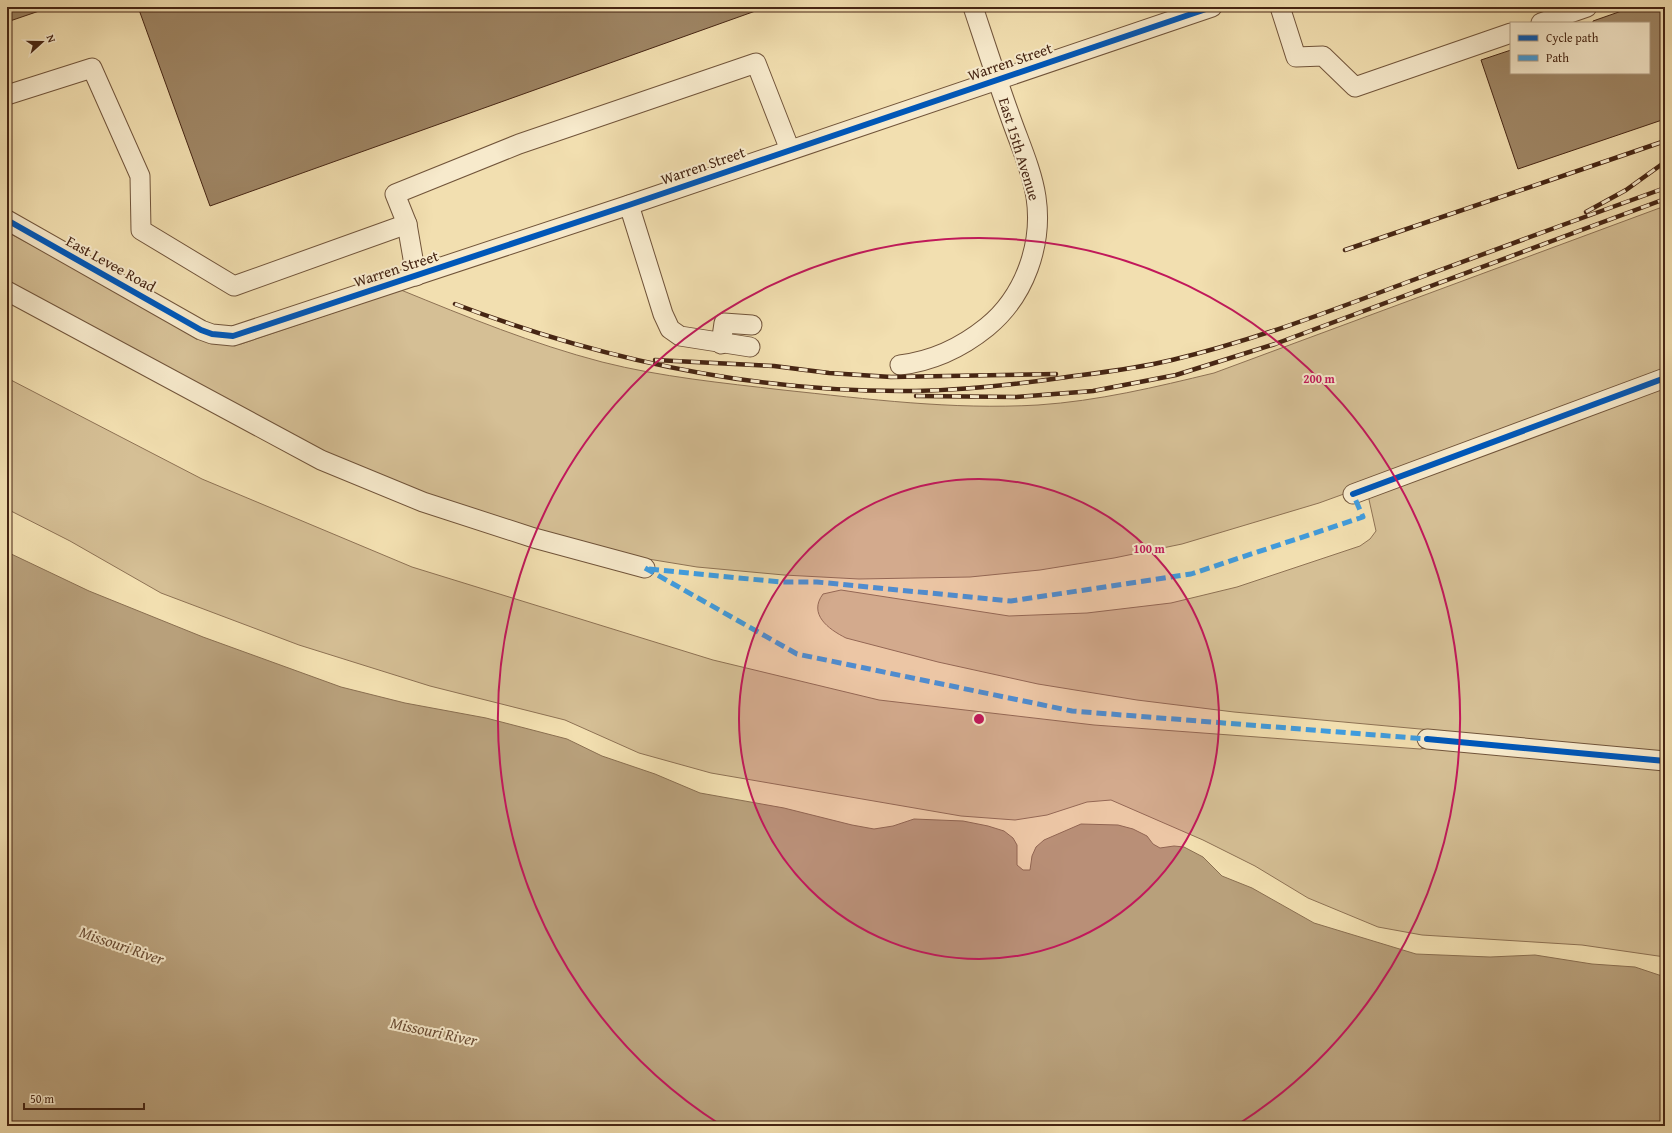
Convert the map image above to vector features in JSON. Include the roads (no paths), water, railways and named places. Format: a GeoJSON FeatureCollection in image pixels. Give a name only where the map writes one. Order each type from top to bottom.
{"type":"FeatureCollection","features":[{"type":"Feature","properties":{"kind":"street","name":"East 15th Avenue"},"geometry":{"type":"LineString","coordinates":[[900,365],[935,358],[956,349],[994,322],[1010,303],[1023,282],[1032,258],[1038,222],[1036,197],[973,7]]}},
{"type":"Feature","properties":{"kind":"street","name":"Warren Street"},"geometry":{"type":"LineString","coordinates":[[201,330],[212,334],[234,336],[629,205],[1212,7]]}},
{"type":"Feature","properties":{"kind":"street"},"geometry":{"type":"LineString","coordinates":[[1280,7],[1296,56],[1323,56],[1355,87],[1510,33]]}},
{"type":"Feature","properties":{"kind":"street"},"geometry":{"type":"LineString","coordinates":[[1544,22],[1588,7]]}},
{"type":"Feature","properties":{"kind":"street"},"geometry":{"type":"LineString","coordinates":[[416,276],[407,224],[395,194],[519,144],[756,63],[790,150]]}},
{"type":"Feature","properties":{"kind":"street"},"geometry":{"type":"LineString","coordinates":[[7,95],[92,68],[140,176],[141,230],[234,286],[407,224]]}},
{"type":"Feature","properties":{"kind":"street"},"geometry":{"type":"LineString","coordinates":[[629,205],[663,314],[670,329],[680,336],[721,344],[750,347]]}},
{"type":"Feature","properties":{"kind":"street","name":"East Levee Road"},"geometry":{"type":"LineString","coordinates":[[7,220],[201,330]]}},
{"type":"Feature","properties":{"kind":"street"},"geometry":{"type":"LineString","coordinates":[[7,291],[321,460],[423,502],[534,538],[644,568]]}},
{"type":"Feature","properties":{"kind":"street"},"geometry":{"type":"LineString","coordinates":[[721,344],[724,323],[752,325]]}},
{"type":"Feature","properties":{"kind":"street"},"geometry":{"type":"LineString","coordinates":[[1352,494],[1665,378]]}},
{"type":"Feature","properties":{"kind":"street"},"geometry":{"type":"LineString","coordinates":[[1427,739],[1665,761]]}},
{"type":"Feature","properties":{"kind":"water","name":"Missouri River"},"geometry":{"type":"Polygon","coordinates":[[[7,552],[89,591],[203,637],[341,687],[405,703],[486,718],[567,739],[602,756],[655,774],[700,793],[784,808],[874,829],[893,826],[914,819],[963,821],[988,826],[1004,831],[1013,838],[1017,845],[1017,865],[1023,870],[1030,870],[1032,856],[1036,847],[1044,840],[1081,824],[1118,825],[1133,829],[1147,836],[1153,844],[1160,848],[1174,846],[1184,847],[1203,857],[1222,876],[1252,888],[1314,923],[1416,954],[1490,957],[1535,955],[1592,964],[1635,967],[1665,977],[1665,1126],[7,1126],[7,552]]]}},
{"type":"Feature","properties":{"kind":"railway"},"geometry":{"type":"LineString","coordinates":[[1345,250],[1665,141]]}},
{"type":"Feature","properties":{"kind":"railway"},"geometry":{"type":"LineString","coordinates":[[1586,212],[1626,190],[1665,162]]}},
{"type":"Feature","properties":{"kind":"railway"},"geometry":{"type":"LineString","coordinates":[[455,304],[567,342],[624,357],[739,379],[798,386],[857,390],[916,391],[988,387],[1042,381],[1144,366],[1231,344],[1319,315],[1665,188]]}},
{"type":"Feature","properties":{"kind":"railway"},"geometry":{"type":"LineString","coordinates":[[916,396],[1016,397],[1093,391],[1176,375],[1275,344],[1665,199]]}},
{"type":"Feature","properties":{"kind":"railway"},"geometry":{"type":"LineString","coordinates":[[655,360],[774,366],[829,373],[891,377],[1056,374]]}}]}
